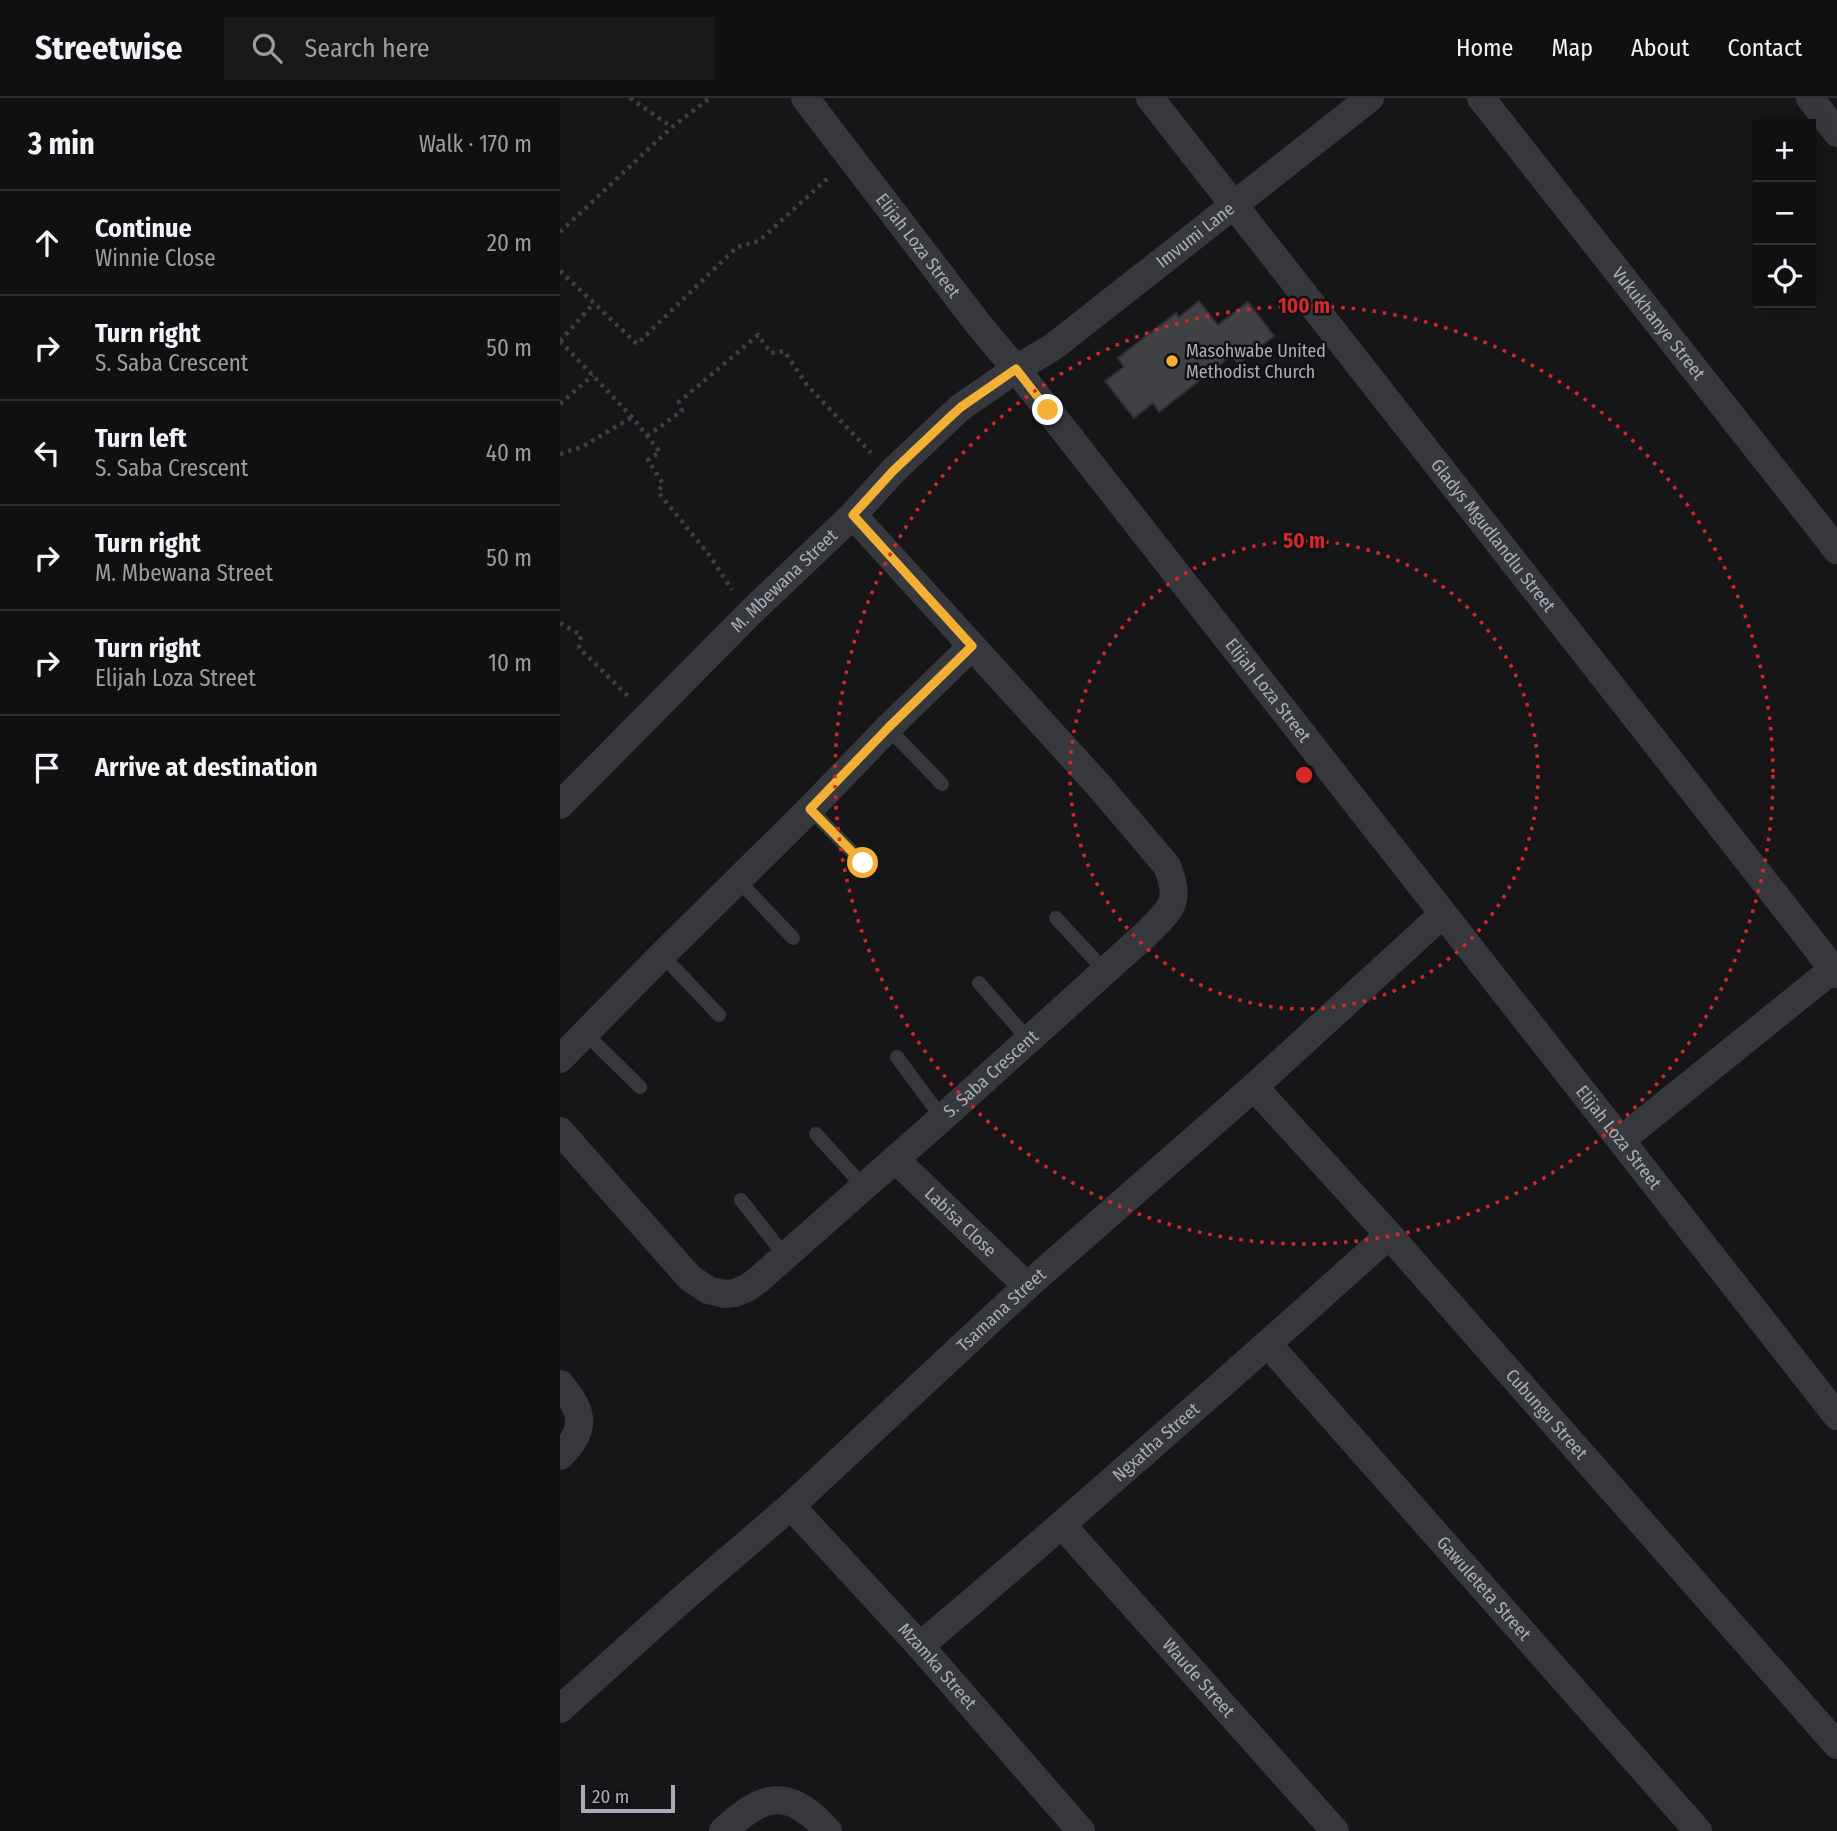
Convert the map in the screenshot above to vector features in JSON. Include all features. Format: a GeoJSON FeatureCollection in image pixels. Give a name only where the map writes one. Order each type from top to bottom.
{"type":"FeatureCollection","features":[{"type":"Feature","properties":{"kind":"street","name":"Elijah Loza Street"},"geometry":{"type":"LineString","coordinates":[[805,98],[979,325],[1837,1416]]}},
{"type":"Feature","properties":{"kind":"street","name":"Gladys Mgudlandlu Street"},"geometry":{"type":"LineString","coordinates":[[1150,98],[1836,970]]}},
{"type":"Feature","properties":{"kind":"street","name":"Imvumi Lane"},"geometry":{"type":"LineString","coordinates":[[1016,369],[1053,347],[1370,98]]}},
{"type":"Feature","properties":{"kind":"street","name":"Vukukhanye Street"},"geometry":{"type":"LineString","coordinates":[[1481,98],[1834,539]]}},
{"type":"Feature","properties":{"kind":"street"},"geometry":{"type":"LineString","coordinates":[[1810,98],[1837,133]]}},
{"type":"Feature","properties":{"kind":"street","name":"M. Mbewana Street"},"geometry":{"type":"LineString","coordinates":[[560,804],[752,611],[853,515],[893,471],[961,407],[1016,369]]}},
{"type":"Feature","properties":{"kind":"street","name":"S. Saba Crescent"},"geometry":{"type":"LineString","coordinates":[[560,1131],[690,1278],[708,1290],[724,1294],[735,1293],[752,1284],[942,1118],[1146,934],[1171,906],[1175,894],[1167,866],[1101,788],[853,515]]}},
{"type":"Feature","properties":{"kind":"street"},"geometry":{"type":"LineString","coordinates":[[560,1059],[972,646]]}},
{"type":"Feature","properties":{"kind":"street","name":"Tsamana Street"},"geometry":{"type":"LineString","coordinates":[[560,1709],[791,1506],[1027,1286],[1254,1087],[1443,914]]}},
{"type":"Feature","properties":{"kind":"street"},"geometry":{"type":"LineString","coordinates":[[1621,1140],[1836,970]]}},
{"type":"Feature","properties":{"kind":"street","name":"Cubungu Street"},"geometry":{"type":"LineString","coordinates":[[1254,1087],[1389,1235],[1837,1745]]}},
{"type":"Feature","properties":{"kind":"street","name":"Labisa Close"},"geometry":{"type":"LineString","coordinates":[[895,1159],[1027,1286]]}},
{"type":"Feature","properties":{"kind":"street","name":"Ngxatha Street"},"geometry":{"type":"LineString","coordinates":[[920,1646],[1268,1345],[1389,1235]]}},
{"type":"Feature","properties":{"kind":"street","name":"Gawuleteta Street"},"geometry":{"type":"LineString","coordinates":[[1268,1345],[1698,1831]]}},
{"type":"Feature","properties":{"kind":"street"},"geometry":{"type":"LineString","coordinates":[[560,1384],[573,1399],[579,1421],[573,1441],[560,1456]]}},
{"type":"Feature","properties":{"kind":"street","name":"Mzamka Street"},"geometry":{"type":"LineString","coordinates":[[791,1506],[920,1646],[1081,1831]]}},
{"type":"Feature","properties":{"kind":"street","name":"Waude Street"},"geometry":{"type":"LineString","coordinates":[[1062,1525],[1335,1831]]}},
{"type":"Feature","properties":{"kind":"street"},"geometry":{"type":"LineString","coordinates":[[723,1831],[750,1808],[773,1800],[785,1801],[811,1814],[828,1831]]}},
{"type":"Feature","properties":{"kind":"lane"},"geometry":{"type":"LineString","coordinates":[[888,728],[942,784]]}},
{"type":"Feature","properties":{"kind":"lane"},"geometry":{"type":"LineString","coordinates":[[810,809],[863,863]]}},
{"type":"Feature","properties":{"kind":"lane"},"geometry":{"type":"LineString","coordinates":[[738,880],[793,938]]}},
{"type":"Feature","properties":{"kind":"lane"},"geometry":{"type":"LineString","coordinates":[[1056,918],[1105,971]]}},
{"type":"Feature","properties":{"kind":"lane"},"geometry":{"type":"LineString","coordinates":[[662,954],[719,1015]]}},
{"type":"Feature","properties":{"kind":"lane"},"geometry":{"type":"LineString","coordinates":[[979,984],[1028,1039]]}},
{"type":"Feature","properties":{"kind":"lane"},"geometry":{"type":"LineString","coordinates":[[585,1033],[640,1087]]}},
{"type":"Feature","properties":{"kind":"lane"},"geometry":{"type":"LineString","coordinates":[[897,1058],[942,1118]]}},
{"type":"Feature","properties":{"kind":"lane"},"geometry":{"type":"LineString","coordinates":[[816,1134],[863,1186]]}},
{"type":"Feature","properties":{"kind":"lane"},"geometry":{"type":"LineString","coordinates":[[741,1200],[785,1256]]}},
{"type":"Feature","properties":{"kind":"path"},"geometry":{"type":"LineString","coordinates":[[630,98],[672,127]]}},
{"type":"Feature","properties":{"kind":"path"},"geometry":{"type":"LineString","coordinates":[[560,232],[672,127],[710,98]]}},
{"type":"Feature","properties":{"kind":"path"},"geometry":{"type":"LineString","coordinates":[[560,271],[637,344],[737,247],[759,241],[831,176]]}},
{"type":"Feature","properties":{"kind":"path"},"geometry":{"type":"LineString","coordinates":[[594,303],[560,341],[632,417],[660,452],[648,460],[663,484],[658,492],[710,556],[734,593]]}},
{"type":"Feature","properties":{"kind":"path"},"geometry":{"type":"LineString","coordinates":[[647,436],[682,411],[679,402],[758,335],[771,353],[784,351],[807,385],[876,457]]}},
{"type":"Feature","properties":{"kind":"path"},"geometry":{"type":"LineString","coordinates":[[560,404],[593,375]]}},
{"type":"Feature","properties":{"kind":"path"},"geometry":{"type":"LineString","coordinates":[[560,454],[582,447],[632,417]]}},
{"type":"Feature","properties":{"kind":"path"},"geometry":{"type":"LineString","coordinates":[[560,623],[582,635],[579,648],[634,702]]}},
{"type":"Feature","properties":{"kind":"building","name":"Masohwabe United Methodist Church"},"geometry":{"type":"Polygon","coordinates":[[[1199,301],[1218,325],[1248,302],[1274,336],[1238,364],[1232,355],[1159,412],[1153,403],[1134,418],[1105,381],[1124,367],[1118,358],[1176,313],[1179,317],[1199,301]]]}},
{"type":"Feature","properties":{"kind":"place","name":"Masohwabe United Methodist Church"},"geometry":{"type":"Point","coordinates":[1172,361]}},
{"type":"Feature","properties":{"kind":"route"},"geometry":{"type":"LineString","coordinates":[[863,863],[810,809],[972,646],[853,515],[893,471],[961,407],[1016,369],[1048,410]]}}]}
